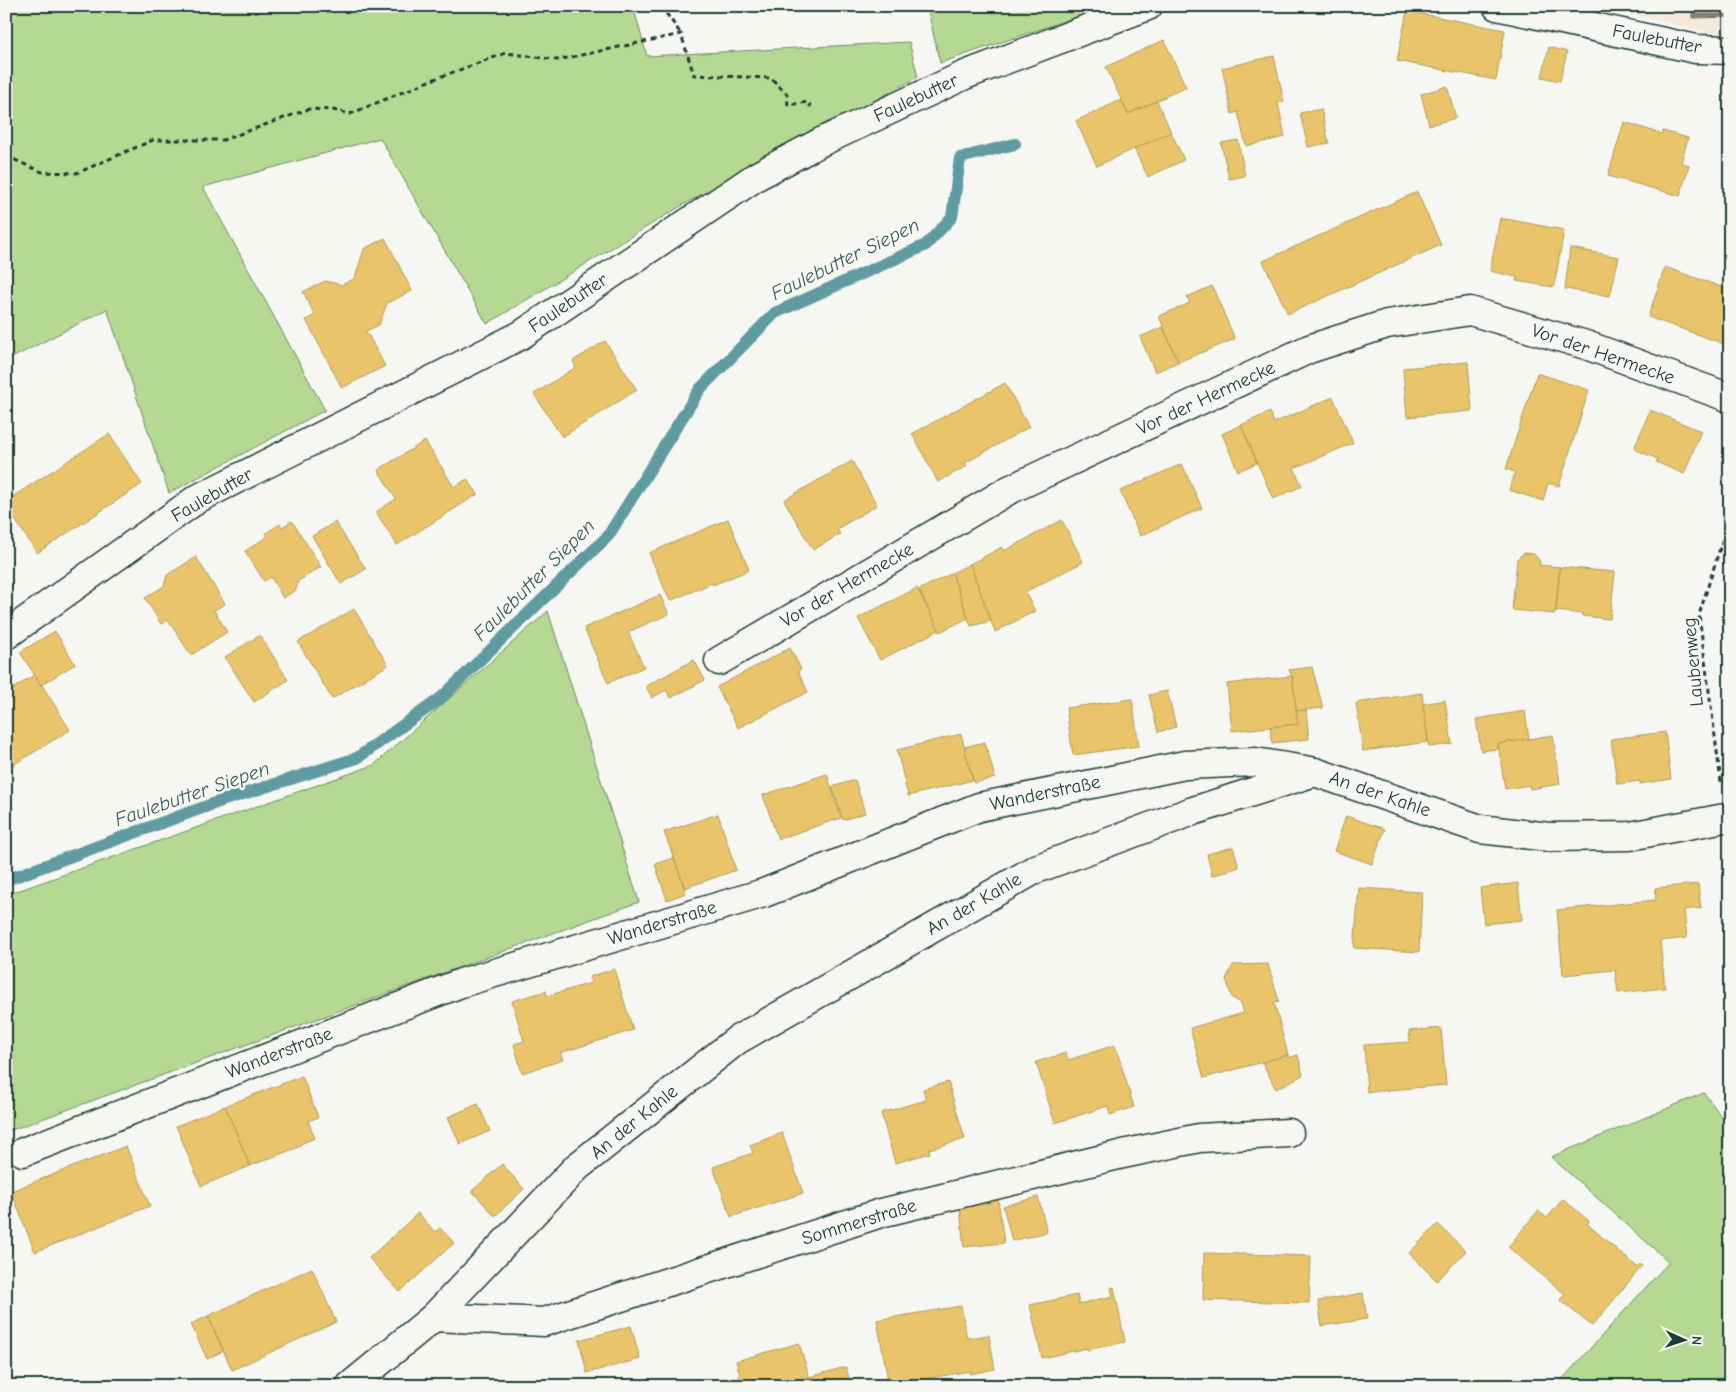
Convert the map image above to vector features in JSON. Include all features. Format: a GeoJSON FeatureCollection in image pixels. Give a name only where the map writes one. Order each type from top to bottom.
{"type":"FeatureCollection","features":[{"type":"Feature","properties":{"kind":"street","name":"Faulebutter"},"geometry":{"type":"LineString","coordinates":[[6,635],[197,499],[522,335],[757,176],[821,142],[965,75],[1148,6]]}},
{"type":"Feature","properties":{"kind":"street","name":"Faulebutter"},"geometry":{"type":"LineString","coordinates":[[1497,6],[1696,49],[1730,50]]}},
{"type":"Feature","properties":{"kind":"street","name":"Vor der Hermecke"},"geometry":{"type":"LineString","coordinates":[[719,661],[1009,490],[1309,349],[1387,324],[1470,311],[1586,345],[1730,398]]}},
{"type":"Feature","properties":{"kind":"street","name":"Wanderstraße"},"geometry":{"type":"LineString","coordinates":[[23,1152],[461,983],[764,893],[979,807],[1185,765],[1255,762],[1315,772]]}},
{"type":"Feature","properties":{"kind":"street","name":"An der Kahle"},"geometry":{"type":"LineString","coordinates":[[350,1386],[434,1317],[577,1167],[736,1040],[1036,870],[1194,811],[1315,772],[1480,829],[1549,837],[1630,836],[1730,817]]}},
{"type":"Feature","properties":{"kind":"street","name":"Sommerstraße"},"geometry":{"type":"LineString","coordinates":[[434,1317],[544,1322],[881,1213],[1123,1154],[1199,1138],[1289,1133]]}},
{"type":"Feature","properties":{"kind":"path"},"geometry":{"type":"LineString","coordinates":[[661,6],[681,34],[694,76],[771,78],[788,94],[788,105],[808,102],[813,111]]}},
{"type":"Feature","properties":{"kind":"path"},"geometry":{"type":"LineString","coordinates":[[6,156],[42,172],[77,173],[153,140],[222,140],[309,109],[333,110],[350,114],[429,81],[506,53],[558,60],[681,34]]}},
{"type":"Feature","properties":{"kind":"path","name":"Laubenweg"},"geometry":{"type":"LineString","coordinates":[[1720,778],[1700,615],[1730,516]]}},
{"type":"Feature","properties":{"kind":"shaded area"},"geometry":{"type":"Polygon","coordinates":[[[1618,6],[1730,6],[1730,33],[1714,34],[1618,11],[1618,6]]]}},
{"type":"Feature","properties":{"kind":"green space"},"geometry":{"type":"Polygon","coordinates":[[[6,6],[633,6],[647,56],[909,42],[918,77],[686,203],[487,324],[380,138],[203,187],[325,410],[169,493],[107,309],[6,361],[6,6]]]}},
{"type":"Feature","properties":{"kind":"green space"},"geometry":{"type":"Polygon","coordinates":[[[927,6],[1108,6],[940,63],[927,6]]]}},
{"type":"Feature","properties":{"kind":"green space"},"geometry":{"type":"Polygon","coordinates":[[[548,611],[639,902],[6,1132],[6,895],[374,765],[548,611]]]}},
{"type":"Feature","properties":{"kind":"green space"},"geometry":{"type":"Polygon","coordinates":[[[1704,1093],[1730,1128],[1730,1386],[1556,1386],[1669,1262],[1551,1157],[1704,1093]]]}},
{"type":"Feature","properties":{"kind":"building: Wohnen"},"geometry":{"type":"Polygon","coordinates":[[[1407,11],[1505,30],[1496,80],[1397,61],[1407,11]]]}},
{"type":"Feature","properties":{"kind":"building: Wohnen"},"geometry":{"type":"Polygon","coordinates":[[[1164,40],[1186,87],[1128,114],[1106,67],[1164,40]]]}},
{"type":"Feature","properties":{"kind":"building: Wohnen"},"geometry":{"type":"Polygon","coordinates":[[[1549,47],[1567,52],[1560,81],[1542,77],[1549,47]]]}},
{"type":"Feature","properties":{"kind":"building: Wohnen"},"geometry":{"type":"Polygon","coordinates":[[[1274,56],[1284,102],[1278,103],[1285,137],[1246,146],[1238,112],[1232,114],[1222,68],[1274,56]]]}},
{"type":"Feature","properties":{"kind":"building: Wohnen"},"geometry":{"type":"Polygon","coordinates":[[[1447,86],[1456,118],[1429,125],[1421,94],[1447,86]]]}},
{"type":"Feature","properties":{"kind":"building: Wohnen"},"geometry":{"type":"Polygon","coordinates":[[[1121,100],[1128,114],[1157,101],[1171,132],[1097,166],[1076,121],[1121,100]]]}},
{"type":"Feature","properties":{"kind":"building: Wohnen"},"geometry":{"type":"Polygon","coordinates":[[[1321,109],[1329,143],[1308,147],[1300,113],[1321,109]]]}},
{"type":"Feature","properties":{"kind":"building: Wohnen"},"geometry":{"type":"Polygon","coordinates":[[[1624,122],[1662,134],[1663,131],[1688,138],[1681,163],[1689,165],[1680,196],[1608,176],[1624,122]]]}},
{"type":"Feature","properties":{"kind":"building: Wohnen"},"geometry":{"type":"Polygon","coordinates":[[[1171,132],[1184,160],[1148,177],[1134,149],[1171,132]]]}},
{"type":"Feature","properties":{"kind":"building: Wohnen"},"geometry":{"type":"Polygon","coordinates":[[[1238,140],[1245,176],[1229,179],[1221,143],[1238,140]]]}},
{"type":"Feature","properties":{"kind":"building: Wohnen"},"geometry":{"type":"Polygon","coordinates":[[[1417,192],[1441,245],[1288,314],[1263,261],[1417,192]]]}},
{"type":"Feature","properties":{"kind":"building: Wohnen"},"geometry":{"type":"Polygon","coordinates":[[[1500,218],[1564,230],[1554,287],[1516,281],[1517,277],[1490,271],[1500,218]]]}},
{"type":"Feature","properties":{"kind":"building: Wohnen"},"geometry":{"type":"Polygon","coordinates":[[[385,238],[412,291],[387,303],[379,325],[366,331],[385,366],[342,388],[306,320],[315,315],[303,292],[325,281],[342,285],[355,278],[364,249],[385,238]]]}},
{"type":"Feature","properties":{"kind":"building: Wohnen"},"geometry":{"type":"Polygon","coordinates":[[[1570,248],[1619,257],[1610,296],[1565,289],[1570,248]]]}},
{"type":"Feature","properties":{"kind":"building: Wohnen"},"geometry":{"type":"Polygon","coordinates":[[[1665,267],[1730,290],[1730,346],[1648,317],[1665,267]]]}},
{"type":"Feature","properties":{"kind":"building: Wohnen"},"geometry":{"type":"Polygon","coordinates":[[[1212,286],[1235,339],[1178,362],[1159,316],[1190,303],[1187,297],[1212,286]]]}},
{"type":"Feature","properties":{"kind":"building: Wohnen"},"geometry":{"type":"Polygon","coordinates":[[[1163,327],[1178,362],[1155,372],[1140,337],[1163,327]]]}},
{"type":"Feature","properties":{"kind":"building: Wohnen"},"geometry":{"type":"Polygon","coordinates":[[[605,341],[637,390],[562,437],[534,394],[576,367],[573,361],[605,341]]]}},
{"type":"Feature","properties":{"kind":"building: Wohnen"},"geometry":{"type":"Polygon","coordinates":[[[1468,362],[1472,411],[1407,417],[1403,368],[1468,362]]]}},
{"type":"Feature","properties":{"kind":"building: Wohnen"},"geometry":{"type":"Polygon","coordinates":[[[1537,373],[1589,390],[1559,486],[1548,483],[1543,501],[1509,490],[1515,472],[1506,469],[1537,373]]]}},
{"type":"Feature","properties":{"kind":"building: Wohnen"},"geometry":{"type":"Polygon","coordinates":[[[1005,383],[1029,427],[965,463],[967,466],[938,482],[912,434],[1005,383]]]}},
{"type":"Feature","properties":{"kind":"building: Wohnen"},"geometry":{"type":"Polygon","coordinates":[[[1333,397],[1353,443],[1294,468],[1302,486],[1273,499],[1241,425],[1270,412],[1274,423],[1333,397]]]}},
{"type":"Feature","properties":{"kind":"building: Wohnen"},"geometry":{"type":"Polygon","coordinates":[[[1650,410],[1701,431],[1684,474],[1656,462],[1658,459],[1634,449],[1650,410]]]}},
{"type":"Feature","properties":{"kind":"building: Wohnen"},"geometry":{"type":"Polygon","coordinates":[[[1241,425],[1257,463],[1238,471],[1222,434],[1241,425]]]}},
{"type":"Feature","properties":{"kind":"building: Wohnen"},"geometry":{"type":"Polygon","coordinates":[[[109,434],[142,484],[37,553],[6,506],[6,501],[109,434]]]}},
{"type":"Feature","properties":{"kind":"building: Wohnen"},"geometry":{"type":"Polygon","coordinates":[[[425,441],[454,487],[467,479],[478,494],[397,545],[376,512],[396,499],[378,470],[425,441]]]}},
{"type":"Feature","properties":{"kind":"building: Wohnen"},"geometry":{"type":"Polygon","coordinates":[[[852,461],[877,505],[837,529],[840,534],[813,550],[784,500],[852,461]]]}},
{"type":"Feature","properties":{"kind":"building: Wohnen"},"geometry":{"type":"Polygon","coordinates":[[[1182,464],[1202,508],[1140,536],[1120,491],[1182,464]]]}},
{"type":"Feature","properties":{"kind":"building: Wohnen"},"geometry":{"type":"Polygon","coordinates":[[[728,519],[749,570],[670,601],[649,553],[728,519]]]}},
{"type":"Feature","properties":{"kind":"building: Wohnen"},"geometry":{"type":"Polygon","coordinates":[[[1062,520],[1083,562],[1025,592],[1035,611],[995,632],[970,564],[1002,547],[1004,551],[1062,520]]]}},
{"type":"Feature","properties":{"kind":"building: Wohnen"},"geometry":{"type":"Polygon","coordinates":[[[292,521],[321,567],[298,581],[296,590],[283,598],[271,577],[264,581],[245,551],[268,536],[266,533],[280,524],[282,527],[292,521]]]}},
{"type":"Feature","properties":{"kind":"building: Wohnen"},"geometry":{"type":"Polygon","coordinates":[[[335,522],[366,569],[341,584],[312,536],[335,522]]]}},
{"type":"Feature","properties":{"kind":"building: Wohnen"},"geometry":{"type":"Polygon","coordinates":[[[1524,553],[1534,554],[1540,561],[1539,565],[1560,567],[1555,614],[1512,610],[1517,559],[1524,553]]]}},
{"type":"Feature","properties":{"kind":"building: Wohnen"},"geometry":{"type":"Polygon","coordinates":[[[196,557],[225,604],[214,610],[227,632],[191,655],[168,620],[161,624],[145,598],[164,586],[167,575],[196,557]]]}},
{"type":"Feature","properties":{"kind":"building: Wohnen"},"geometry":{"type":"Polygon","coordinates":[[[970,564],[991,621],[971,626],[952,573],[970,564]]]}},
{"type":"Feature","properties":{"kind":"building: Wohnen"},"geometry":{"type":"Polygon","coordinates":[[[1560,567],[1615,572],[1610,619],[1556,611],[1560,567]]]}},
{"type":"Feature","properties":{"kind":"building: Wohnen"},"geometry":{"type":"Polygon","coordinates":[[[952,573],[968,618],[940,632],[919,590],[952,573]]]}},
{"type":"Feature","properties":{"kind":"building: Wohnen"},"geometry":{"type":"Polygon","coordinates":[[[917,588],[939,630],[880,660],[858,618],[917,588]]]}},
{"type":"Feature","properties":{"kind":"building: Wohnen"},"geometry":{"type":"Polygon","coordinates":[[[660,595],[669,614],[628,632],[644,667],[608,683],[584,628],[660,595]]]}},
{"type":"Feature","properties":{"kind":"building: Wohnen"},"geometry":{"type":"Polygon","coordinates":[[[354,609],[388,665],[332,699],[298,642],[354,609]]]}},
{"type":"Feature","properties":{"kind":"building: Wohnen"},"geometry":{"type":"Polygon","coordinates":[[[55,631],[75,664],[41,685],[20,652],[55,631]]]}},
{"type":"Feature","properties":{"kind":"building: Wohnen"},"geometry":{"type":"Polygon","coordinates":[[[260,635],[288,680],[254,702],[225,657],[260,635]]]}},
{"type":"Feature","properties":{"kind":"building: Wohnen"},"geometry":{"type":"Polygon","coordinates":[[[790,648],[801,669],[798,671],[808,692],[738,728],[717,687],[790,648]]]}},
{"type":"Feature","properties":{"kind":"building: Wohnen"},"geometry":{"type":"Polygon","coordinates":[[[694,660],[705,680],[671,698],[666,690],[652,698],[646,686],[694,660]]]}},
{"type":"Feature","properties":{"kind":"building: Wohnen"},"geometry":{"type":"Polygon","coordinates":[[[1312,667],[1323,708],[1296,711],[1292,676],[1289,670],[1312,667]]]}},
{"type":"Feature","properties":{"kind":"building: Wohnen"},"geometry":{"type":"Polygon","coordinates":[[[34,675],[70,730],[13,765],[6,754],[6,693],[34,675]]]}},
{"type":"Feature","properties":{"kind":"building: Wohnen"},"geometry":{"type":"Polygon","coordinates":[[[1292,676],[1298,724],[1232,731],[1227,684],[1292,676]]]}},
{"type":"Feature","properties":{"kind":"building: Wohnen"},"geometry":{"type":"Polygon","coordinates":[[[1167,691],[1176,727],[1158,732],[1149,695],[1167,691]]]}},
{"type":"Feature","properties":{"kind":"building: Wohnen"},"geometry":{"type":"Polygon","coordinates":[[[1422,693],[1428,742],[1363,751],[1356,703],[1422,693]]]}},
{"type":"Feature","properties":{"kind":"building: Wohnen"},"geometry":{"type":"Polygon","coordinates":[[[1132,699],[1139,746],[1073,755],[1066,708],[1132,699]]]}},
{"type":"Feature","properties":{"kind":"building: Wohnen"},"geometry":{"type":"Polygon","coordinates":[[[1445,700],[1452,744],[1429,747],[1423,704],[1445,700]]]}},
{"type":"Feature","properties":{"kind":"building: Wohnen"},"geometry":{"type":"Polygon","coordinates":[[[1306,710],[1309,739],[1272,743],[1270,727],[1298,724],[1296,711],[1306,710]]]}},
{"type":"Feature","properties":{"kind":"building: Wohnen"},"geometry":{"type":"Polygon","coordinates":[[[1525,711],[1529,739],[1498,744],[1498,749],[1481,751],[1476,719],[1525,711]]]}},
{"type":"Feature","properties":{"kind":"building: Wohnen"},"geometry":{"type":"Polygon","coordinates":[[[1665,732],[1671,779],[1640,784],[1640,781],[1617,784],[1611,739],[1665,732]]]}},
{"type":"Feature","properties":{"kind":"building: Wohnen"},"geometry":{"type":"Polygon","coordinates":[[[961,734],[973,780],[908,796],[897,750],[961,734]]]}},
{"type":"Feature","properties":{"kind":"building: Wohnen"},"geometry":{"type":"Polygon","coordinates":[[[1553,735],[1560,784],[1530,789],[1529,785],[1505,789],[1498,744],[1553,735]]]}},
{"type":"Feature","properties":{"kind":"building: Wohnen"},"geometry":{"type":"Polygon","coordinates":[[[985,742],[995,778],[974,783],[964,747],[985,742]]]}},
{"type":"Feature","properties":{"kind":"building: Wohnen"},"geometry":{"type":"Polygon","coordinates":[[[827,774],[841,818],[778,839],[763,795],[827,774]]]}},
{"type":"Feature","properties":{"kind":"building: Wohnen"},"geometry":{"type":"Polygon","coordinates":[[[855,780],[865,813],[843,820],[832,787],[855,780]]]}},
{"type":"Feature","properties":{"kind":"building: Wohnen"},"geometry":{"type":"Polygon","coordinates":[[[718,814],[736,870],[685,888],[664,832],[718,814]]]}},
{"type":"Feature","properties":{"kind":"building: Wohnen"},"geometry":{"type":"Polygon","coordinates":[[[1346,816],[1385,829],[1372,864],[1334,851],[1346,816]]]}},
{"type":"Feature","properties":{"kind":"building: Wohnen"},"geometry":{"type":"Polygon","coordinates":[[[1233,847],[1239,867],[1212,876],[1207,854],[1233,847]]]}},
{"type":"Feature","properties":{"kind":"building: Wohnen"},"geometry":{"type":"Polygon","coordinates":[[[674,858],[686,893],[667,900],[655,864],[674,858]]]}},
{"type":"Feature","properties":{"kind":"building: Wohnen"},"geometry":{"type":"Polygon","coordinates":[[[1518,883],[1522,920],[1484,924],[1480,888],[1518,883]]]}},
{"type":"Feature","properties":{"kind":"building: Wohnen"},"geometry":{"type":"Polygon","coordinates":[[[1698,884],[1701,908],[1684,910],[1687,938],[1660,941],[1665,988],[1618,993],[1615,970],[1563,975],[1557,910],[1656,900],[1655,888],[1698,884]]]}},
{"type":"Feature","properties":{"kind":"building: Wohnen"},"geometry":{"type":"Polygon","coordinates":[[[1359,888],[1422,892],[1419,952],[1354,948],[1359,888]]]}},
{"type":"Feature","properties":{"kind":"building: Wohnen"},"geometry":{"type":"Polygon","coordinates":[[[1268,964],[1279,1001],[1274,1002],[1288,1055],[1204,1078],[1190,1028],[1244,1013],[1241,1003],[1232,998],[1226,979],[1233,965],[1268,964]]]}},
{"type":"Feature","properties":{"kind":"building: Wohnen"},"geometry":{"type":"Polygon","coordinates":[[[614,969],[633,1030],[560,1053],[563,1060],[522,1073],[514,1044],[524,1041],[512,1001],[546,991],[547,996],[591,983],[589,977],[614,969]]]}},
{"type":"Feature","properties":{"kind":"building: Wohnen"},"geometry":{"type":"Polygon","coordinates":[[[1441,1028],[1446,1085],[1367,1092],[1364,1045],[1410,1042],[1409,1031],[1441,1028]]]}},
{"type":"Feature","properties":{"kind":"building: Wohnen"},"geometry":{"type":"Polygon","coordinates":[[[1115,1045],[1134,1107],[1110,1115],[1108,1106],[1055,1123],[1036,1062],[1066,1053],[1068,1060],[1115,1045]]]}},
{"type":"Feature","properties":{"kind":"building: Wohnen"},"geometry":{"type":"Polygon","coordinates":[[[1288,1055],[1288,1058],[1298,1055],[1303,1075],[1276,1089],[1262,1062],[1288,1055]]]}},
{"type":"Feature","properties":{"kind":"building: Wohnen"},"geometry":{"type":"Polygon","coordinates":[[[302,1076],[318,1117],[308,1121],[315,1138],[300,1144],[301,1146],[250,1166],[225,1106],[302,1076]]]}},
{"type":"Feature","properties":{"kind":"building: Wohnen"},"geometry":{"type":"Polygon","coordinates":[[[948,1082],[965,1139],[929,1149],[930,1153],[895,1163],[881,1113],[926,1100],[923,1089],[948,1082]]]}},
{"type":"Feature","properties":{"kind":"building: Wohnen"},"geometry":{"type":"Polygon","coordinates":[[[478,1104],[490,1131],[460,1144],[448,1117],[478,1104]]]}},
{"type":"Feature","properties":{"kind":"building: Wohnen"},"geometry":{"type":"Polygon","coordinates":[[[225,1106],[250,1166],[201,1186],[176,1126],[225,1106]]]}},
{"type":"Feature","properties":{"kind":"building: Wohnen"},"geometry":{"type":"Polygon","coordinates":[[[782,1133],[803,1193],[731,1217],[713,1167],[753,1153],[750,1145],[782,1133]]]}},
{"type":"Feature","properties":{"kind":"building: Wohnen"},"geometry":{"type":"Polygon","coordinates":[[[126,1146],[150,1206],[35,1252],[11,1191],[126,1146]]]}},
{"type":"Feature","properties":{"kind":"building: Wohnen"},"geometry":{"type":"Polygon","coordinates":[[[502,1164],[524,1189],[495,1216],[472,1191],[502,1164]]]}},
{"type":"Feature","properties":{"kind":"building: Wohnen"},"geometry":{"type":"Polygon","coordinates":[[[1038,1197],[1047,1232],[1012,1241],[1003,1206],[1038,1197]]]}},
{"type":"Feature","properties":{"kind":"building: Wohnen"},"geometry":{"type":"Polygon","coordinates":[[[998,1199],[1004,1243],[964,1247],[960,1209],[998,1199]]]}},
{"type":"Feature","properties":{"kind":"building: Wohnen"},"geometry":{"type":"Polygon","coordinates":[[[1563,1199],[1589,1221],[1587,1224],[1637,1267],[1640,1264],[1642,1266],[1592,1326],[1560,1300],[1565,1294],[1508,1247],[1538,1211],[1547,1218],[1563,1199]]]}},
{"type":"Feature","properties":{"kind":"building: Wohnen"},"geometry":{"type":"Polygon","coordinates":[[[418,1213],[435,1232],[440,1228],[454,1243],[400,1292],[369,1258],[418,1213]]]}},
{"type":"Feature","properties":{"kind":"building: Wohnen"},"geometry":{"type":"Polygon","coordinates":[[[1438,1224],[1466,1251],[1437,1281],[1409,1253],[1438,1224]]]}},
{"type":"Feature","properties":{"kind":"building: Wohnen"},"geometry":{"type":"Polygon","coordinates":[[[1204,1253],[1311,1256],[1309,1303],[1203,1300],[1204,1253]]]}},
{"type":"Feature","properties":{"kind":"building: Wohnen"},"geometry":{"type":"Polygon","coordinates":[[[312,1268],[336,1322],[232,1370],[208,1316],[312,1268]]]}},
{"type":"Feature","properties":{"kind":"building: Wohnen"},"geometry":{"type":"Polygon","coordinates":[[[1114,1287],[1125,1342],[1042,1358],[1030,1305],[1077,1295],[1079,1304],[1113,1296],[1111,1288],[1114,1287]]]}},
{"type":"Feature","properties":{"kind":"building: Wohnen"},"geometry":{"type":"Polygon","coordinates":[[[1363,1293],[1367,1319],[1322,1326],[1318,1301],[1363,1293]]]}},
{"type":"Feature","properties":{"kind":"building: Wohnen"},"geometry":{"type":"Polygon","coordinates":[[[961,1306],[967,1338],[989,1335],[995,1369],[970,1374],[970,1371],[919,1380],[920,1382],[900,1386],[889,1386],[877,1320],[961,1306]]]}},
{"type":"Feature","properties":{"kind":"building: Wohnen"},"geometry":{"type":"Polygon","coordinates":[[[208,1316],[223,1351],[207,1359],[191,1324],[208,1316]]]}},
{"type":"Feature","properties":{"kind":"building: Wohnen"},"geometry":{"type":"Polygon","coordinates":[[[631,1326],[640,1359],[587,1373],[579,1340],[631,1326]]]}},
{"type":"Feature","properties":{"kind":"building: Wohnen"},"geometry":{"type":"Polygon","coordinates":[[[799,1343],[812,1386],[736,1386],[735,1384],[740,1375],[736,1361],[799,1343]]]}},
{"type":"Feature","properties":{"kind":"building: Wohnen"},"geometry":{"type":"Polygon","coordinates":[[[846,1367],[851,1386],[812,1386],[809,1377],[846,1367]]]}},
{"type":"Feature","properties":{"kind":"building: Industrie"},"geometry":{"type":"Polygon","coordinates":[[[1633,6],[1730,6],[1730,17],[1692,18],[1692,8],[1633,12],[1633,6]]]}},
{"type":"Feature","properties":{"kind":"waterway","name":"Faulebutter Siepen"},"geometry":{"type":"LineString","coordinates":[[6,880],[221,801],[357,758],[440,699],[608,536],[700,389],[775,313],[926,245],[952,217],[960,158],[1015,144]]}}]}
